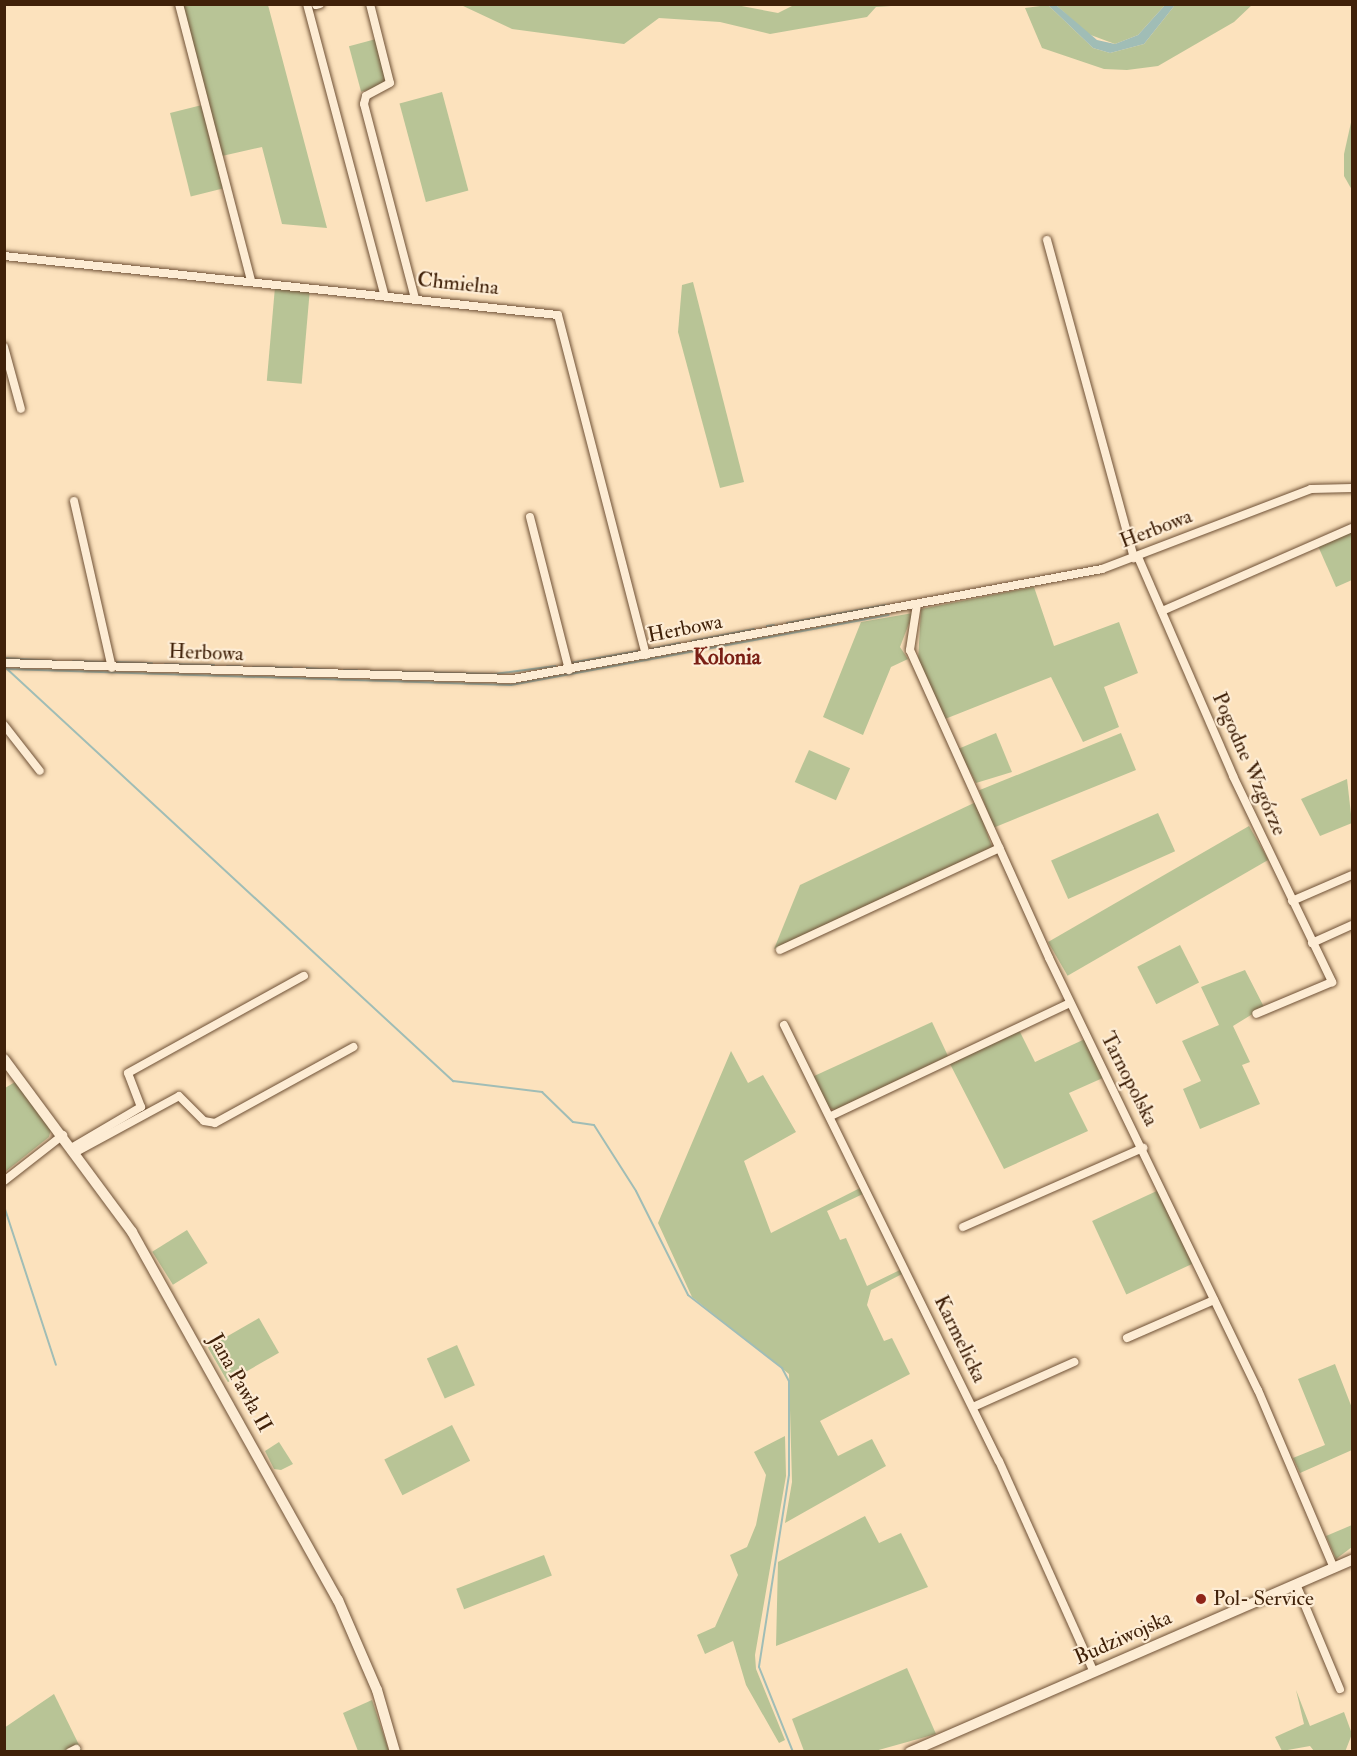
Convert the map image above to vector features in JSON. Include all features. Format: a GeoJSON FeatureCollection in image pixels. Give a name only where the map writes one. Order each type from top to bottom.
{"type":"FeatureCollection","features":[{"type":"Feature","properties":{"kind":"street"},"geometry":{"type":"LineString","coordinates":[[179,4],[251,280]]}},
{"type":"Feature","properties":{"kind":"street"},"geometry":{"type":"LineString","coordinates":[[307,4],[384,294]]}},
{"type":"Feature","properties":{"kind":"street"},"geometry":{"type":"LineString","coordinates":[[370,4],[390,83],[366,96],[364,104],[415,298]]}},
{"type":"Feature","properties":{"kind":"street","name":"Pogodne Wzgórze"},"geometry":{"type":"LineString","coordinates":[[1047,240],[1136,558],[1292,901],[1332,982],[1256,1014]]}},
{"type":"Feature","properties":{"kind":"street","name":"Chmielna"},"geometry":{"type":"LineString","coordinates":[[4,256],[384,294],[558,315],[646,655]]}},
{"type":"Feature","properties":{"kind":"street"},"geometry":{"type":"LineString","coordinates":[[4,347],[21,409]]}},
{"type":"Feature","properties":{"kind":"street","name":"Herbowa"},"geometry":{"type":"LineString","coordinates":[[4,663],[497,680],[569,670],[917,604],[1136,558],[1311,489],[1353,488]]}},
{"type":"Feature","properties":{"kind":"street"},"geometry":{"type":"LineString","coordinates":[[74,501],[112,668]]}},
{"type":"Feature","properties":{"kind":"street"},"geometry":{"type":"LineString","coordinates":[[530,517],[569,670]]}},
{"type":"Feature","properties":{"kind":"street"},"geometry":{"type":"LineString","coordinates":[[1161,611],[1353,528]]}},
{"type":"Feature","properties":{"kind":"street","name":"Tarnopolska"},"geometry":{"type":"LineString","coordinates":[[917,604],[910,650],[1070,1003],[1143,1148],[1214,1300],[1334,1568]]}},
{"type":"Feature","properties":{"kind":"street"},"geometry":{"type":"LineString","coordinates":[[4,724],[40,771]]}},
{"type":"Feature","properties":{"kind":"street"},"geometry":{"type":"LineString","coordinates":[[780,950],[1000,848]]}},
{"type":"Feature","properties":{"kind":"street"},"geometry":{"type":"LineString","coordinates":[[1292,901],[1353,875]]}},
{"type":"Feature","properties":{"kind":"street"},"geometry":{"type":"LineString","coordinates":[[1312,943],[1353,925]]}},
{"type":"Feature","properties":{"kind":"street"},"geometry":{"type":"LineString","coordinates":[[75,1150],[141,1107],[128,1073],[304,976]]}},
{"type":"Feature","properties":{"kind":"street"},"geometry":{"type":"LineString","coordinates":[[831,1116],[1070,1003]]}},
{"type":"Feature","properties":{"kind":"street","name":"Karmelicka"},"geometry":{"type":"LineString","coordinates":[[784,1025],[973,1407],[1094,1672]]}},
{"type":"Feature","properties":{"kind":"street"},"geometry":{"type":"LineString","coordinates":[[75,1150],[180,1096],[204,1121],[215,1123],[353,1047]]}},
{"type":"Feature","properties":{"kind":"street","name":"Jana Pawła II"},"geometry":{"type":"LineString","coordinates":[[4,1059],[75,1150],[132,1232],[338,1600],[377,1690],[395,1752]]}},
{"type":"Feature","properties":{"kind":"street"},"geometry":{"type":"LineString","coordinates":[[4,1181],[63,1134]]}},
{"type":"Feature","properties":{"kind":"street"},"geometry":{"type":"LineString","coordinates":[[963,1227],[1143,1148]]}},
{"type":"Feature","properties":{"kind":"street"},"geometry":{"type":"LineString","coordinates":[[1126,1338],[1214,1300]]}},
{"type":"Feature","properties":{"kind":"street"},"geometry":{"type":"LineString","coordinates":[[973,1407],[1074,1362]]}},
{"type":"Feature","properties":{"kind":"street","name":"Budziwojska"},"geometry":{"type":"LineString","coordinates":[[910,1752],[1353,1560]]}},
{"type":"Feature","properties":{"kind":"street"},"geometry":{"type":"LineString","coordinates":[[1296,1584],[1340,1689]]}},
{"type":"Feature","properties":{"kind":"green space"},"geometry":{"type":"Polygon","coordinates":[[[731,4],[778,13],[794,5],[906,5],[876,7],[867,17],[770,34],[720,22],[659,18],[624,44],[512,29],[461,5],[731,4]]]}},
{"type":"Feature","properties":{"kind":"green space"},"geometry":{"type":"Polygon","coordinates":[[[1253,4],[1234,22],[1158,66],[1127,70],[1104,69],[1042,48],[1025,8],[1048,5],[1093,48],[1110,53],[1144,44],[1175,5],[1253,4]]]}},
{"type":"Feature","properties":{"kind":"green space"},"geometry":{"type":"Polygon","coordinates":[[[182,5],[268,5],[327,228],[282,224],[262,147],[222,156],[182,5]]]}},
{"type":"Feature","properties":{"kind":"green space"},"geometry":{"type":"Polygon","coordinates":[[[1056,5],[1165,5],[1138,35],[1115,44],[1088,34],[1056,5]]]}},
{"type":"Feature","properties":{"kind":"green space"},"geometry":{"type":"Polygon","coordinates":[[[376,39],[388,84],[361,92],[349,46],[376,39]]]}},
{"type":"Feature","properties":{"kind":"green space"},"geometry":{"type":"Polygon","coordinates":[[[442,92],[468,191],[426,202],[399,103],[442,92]]]}},
{"type":"Feature","properties":{"kind":"green space"},"geometry":{"type":"Polygon","coordinates":[[[202,105],[223,188],[191,196],[170,113],[202,105]]]}},
{"type":"Feature","properties":{"kind":"green space"},"geometry":{"type":"Polygon","coordinates":[[[1352,118],[1352,190],[1344,176],[1344,154],[1352,118]]]}},
{"type":"Feature","properties":{"kind":"green space"},"geometry":{"type":"Polygon","coordinates":[[[693,282],[744,482],[720,488],[678,332],[682,285],[693,282]]]}},
{"type":"Feature","properties":{"kind":"green space"},"geometry":{"type":"Polygon","coordinates":[[[275,287],[310,290],[302,384],[267,381],[275,287]]]}},
{"type":"Feature","properties":{"kind":"green space"},"geometry":{"type":"Polygon","coordinates":[[[1352,531],[1352,580],[1336,587],[1318,546],[1352,531]]]}},
{"type":"Feature","properties":{"kind":"green space"},"geometry":{"type":"Polygon","coordinates":[[[1034,587],[1054,646],[1119,622],[1138,673],[1104,687],[1119,727],[1083,742],[1051,677],[945,719],[918,661],[921,609],[1034,587]]]}},
{"type":"Feature","properties":{"kind":"green space"},"geometry":{"type":"Polygon","coordinates":[[[913,613],[900,647],[908,659],[891,667],[863,735],[823,717],[861,622],[913,613]]]}},
{"type":"Feature","properties":{"kind":"green space"},"geometry":{"type":"Polygon","coordinates":[[[996,733],[1012,772],[976,783],[958,749],[996,733]]]}},
{"type":"Feature","properties":{"kind":"green space"},"geometry":{"type":"Polygon","coordinates":[[[1121,733],[1136,770],[994,827],[979,790],[1121,733]]]}},
{"type":"Feature","properties":{"kind":"green space"},"geometry":{"type":"Polygon","coordinates":[[[809,750],[850,768],[836,800],[795,782],[809,750]]]}},
{"type":"Feature","properties":{"kind":"green space"},"geometry":{"type":"Polygon","coordinates":[[[1347,779],[1352,823],[1320,836],[1301,799],[1347,779]]]}},
{"type":"Feature","properties":{"kind":"green space"},"geometry":{"type":"Polygon","coordinates":[[[976,802],[992,847],[774,949],[800,885],[976,802]]]}},
{"type":"Feature","properties":{"kind":"green space"},"geometry":{"type":"Polygon","coordinates":[[[1158,813],[1175,851],[1068,899],[1051,861],[1158,813]]]}},
{"type":"Feature","properties":{"kind":"green space"},"geometry":{"type":"Polygon","coordinates":[[[1249,826],[1268,860],[1068,976],[1048,942],[1249,826]]]}},
{"type":"Feature","properties":{"kind":"green space"},"geometry":{"type":"Polygon","coordinates":[[[1180,945],[1199,982],[1156,1004],[1137,967],[1180,945]]]}},
{"type":"Feature","properties":{"kind":"green space"},"geometry":{"type":"Polygon","coordinates":[[[1245,970],[1264,1007],[1233,1026],[1250,1062],[1242,1065],[1260,1104],[1200,1129],[1183,1089],[1201,1081],[1182,1041],[1219,1025],[1201,987],[1245,970]]]}},
{"type":"Feature","properties":{"kind":"green space"},"geometry":{"type":"Polygon","coordinates":[[[932,1022],[948,1056],[835,1110],[826,1107],[812,1077],[932,1022]]]}},
{"type":"Feature","properties":{"kind":"green space"},"geometry":{"type":"Polygon","coordinates":[[[1019,1030],[1035,1062],[1085,1039],[1105,1077],[1069,1093],[1088,1131],[1004,1169],[949,1062],[1019,1030]]]}},
{"type":"Feature","properties":{"kind":"green space"},"geometry":{"type":"Polygon","coordinates":[[[731,1051],[748,1083],[763,1075],[796,1132],[744,1161],[771,1233],[862,1187],[865,1193],[827,1211],[840,1240],[846,1238],[867,1286],[902,1269],[904,1273],[871,1290],[867,1305],[884,1341],[892,1338],[910,1374],[820,1421],[838,1456],[872,1439],[886,1466],[785,1523],[792,1482],[789,1374],[692,1297],[658,1223],[731,1051]]]}},
{"type":"Feature","properties":{"kind":"green space"},"geometry":{"type":"Polygon","coordinates":[[[15,1082],[51,1129],[49,1137],[5,1172],[5,1088],[15,1082]]]}},
{"type":"Feature","properties":{"kind":"green space"},"geometry":{"type":"Polygon","coordinates":[[[1161,1189],[1195,1262],[1126,1295],[1092,1221],[1161,1189]]]}},
{"type":"Feature","properties":{"kind":"green space"},"geometry":{"type":"Polygon","coordinates":[[[187,1230],[208,1263],[173,1285],[152,1252],[187,1230]]]}},
{"type":"Feature","properties":{"kind":"green space"},"geometry":{"type":"Polygon","coordinates":[[[259,1318],[279,1353],[228,1382],[208,1348],[259,1318]]]}},
{"type":"Feature","properties":{"kind":"green space"},"geometry":{"type":"Polygon","coordinates":[[[457,1345],[475,1385],[445,1399],[427,1358],[457,1345]]]}},
{"type":"Feature","properties":{"kind":"green space"},"geometry":{"type":"Polygon","coordinates":[[[1335,1364],[1352,1408],[1352,1450],[1300,1473],[1293,1458],[1325,1445],[1298,1379],[1335,1364]]]}},
{"type":"Feature","properties":{"kind":"green space"},"geometry":{"type":"Polygon","coordinates":[[[452,1425],[470,1461],[402,1495],[384,1460],[452,1425]]]}},
{"type":"Feature","properties":{"kind":"green space"},"geometry":{"type":"Polygon","coordinates":[[[785,1436],[786,1476],[755,1655],[756,1669],[785,1740],[779,1743],[746,1685],[733,1641],[705,1654],[697,1635],[715,1627],[738,1575],[730,1555],[747,1547],[756,1525],[766,1475],[754,1452],[785,1436]]]}},
{"type":"Feature","properties":{"kind":"green space"},"geometry":{"type":"Polygon","coordinates":[[[279,1442],[293,1464],[281,1470],[274,1469],[265,1451],[279,1442]]]}},
{"type":"Feature","properties":{"kind":"green space"},"geometry":{"type":"Polygon","coordinates":[[[865,1516],[879,1543],[901,1533],[928,1587],[776,1646],[778,1562],[865,1516]]]}},
{"type":"Feature","properties":{"kind":"green space"},"geometry":{"type":"Polygon","coordinates":[[[1352,1525],[1352,1547],[1336,1559],[1326,1536],[1352,1525]]]}},
{"type":"Feature","properties":{"kind":"green space"},"geometry":{"type":"Polygon","coordinates":[[[544,1555],[552,1576],[464,1609],[456,1589],[544,1555]]]}},
{"type":"Feature","properties":{"kind":"green space"},"geometry":{"type":"Polygon","coordinates":[[[907,1668],[936,1734],[875,1751],[804,1751],[792,1719],[907,1668]]]}},
{"type":"Feature","properties":{"kind":"green space"},"geometry":{"type":"Polygon","coordinates":[[[1296,1690],[1310,1726],[1344,1712],[1352,1734],[1345,1752],[1314,1751],[1310,1746],[1282,1751],[1275,1737],[1304,1724],[1296,1690]]]}},
{"type":"Feature","properties":{"kind":"green space"},"geometry":{"type":"Polygon","coordinates":[[[54,1694],[82,1751],[5,1751],[4,1728],[54,1694]]]}},
{"type":"Feature","properties":{"kind":"green space"},"geometry":{"type":"Polygon","coordinates":[[[372,1700],[389,1751],[358,1751],[343,1713],[372,1700]]]}},
{"type":"Feature","properties":{"kind":"water"},"geometry":{"type":"Polygon","coordinates":[[[1048,5],[1056,5],[1097,40],[1115,44],[1138,35],[1165,5],[1175,5],[1144,44],[1110,53],[1093,48],[1048,5]]]}},
{"type":"Feature","properties":{"kind":"waterway"},"geometry":{"type":"LineString","coordinates":[[787,623],[885,605]]}},
{"type":"Feature","properties":{"kind":"waterway"},"geometry":{"type":"LineString","coordinates":[[7,669],[511,685],[889,615]]}},
{"type":"Feature","properties":{"kind":"waterway"},"geometry":{"type":"LineString","coordinates":[[767,626],[774,625]]}},
{"type":"Feature","properties":{"kind":"waterway"},"geometry":{"type":"LineString","coordinates":[[692,641],[754,629]]}},
{"type":"Feature","properties":{"kind":"waterway"},"geometry":{"type":"LineString","coordinates":[[651,649],[679,643]]}},
{"type":"Feature","properties":{"kind":"waterway"},"geometry":{"type":"LineString","coordinates":[[570,663],[638,651]]}},
{"type":"Feature","properties":{"kind":"waterway"},"geometry":{"type":"LineString","coordinates":[[4,658],[56,661]]}},
{"type":"Feature","properties":{"kind":"waterway"},"geometry":{"type":"LineString","coordinates":[[73,661],[104,662]]}},
{"type":"Feature","properties":{"kind":"waterway"},"geometry":{"type":"LineString","coordinates":[[117,662],[152,663]]}},
{"type":"Feature","properties":{"kind":"waterway"},"geometry":{"type":"LineString","coordinates":[[165,664],[214,665]]}},
{"type":"Feature","properties":{"kind":"waterway"},"geometry":{"type":"LineString","coordinates":[[227,666],[240,666]]}},
{"type":"Feature","properties":{"kind":"waterway"},"geometry":{"type":"LineString","coordinates":[[370,671],[494,674],[555,666]]}},
{"type":"Feature","properties":{"kind":"waterway"},"geometry":{"type":"LineString","coordinates":[[253,667],[292,668]]}},
{"type":"Feature","properties":{"kind":"waterway"},"geometry":{"type":"LineString","coordinates":[[6,668],[453,1081],[542,1092],[573,1122],[594,1125],[636,1191],[688,1295],[782,1368],[789,1381],[789,1475],[759,1667],[793,1752]]}},
{"type":"Feature","properties":{"kind":"waterway"},"geometry":{"type":"LineString","coordinates":[[306,668],[337,670]]}},
{"type":"Feature","properties":{"kind":"waterway"},"geometry":{"type":"LineString","coordinates":[[344,670],[357,670]]}},
{"type":"Feature","properties":{"kind":"waterway"},"geometry":{"type":"LineString","coordinates":[[4,1206],[56,1365]]}},
{"type":"Feature","properties":{"kind":"place","name":"Pol- Service"},"geometry":{"type":"Point","coordinates":[1201,1599]}},
{"type":"Feature","properties":{"kind":"district","name":"Kolonia"},"geometry":{"type":"Point","coordinates":[727,658]}}]}
